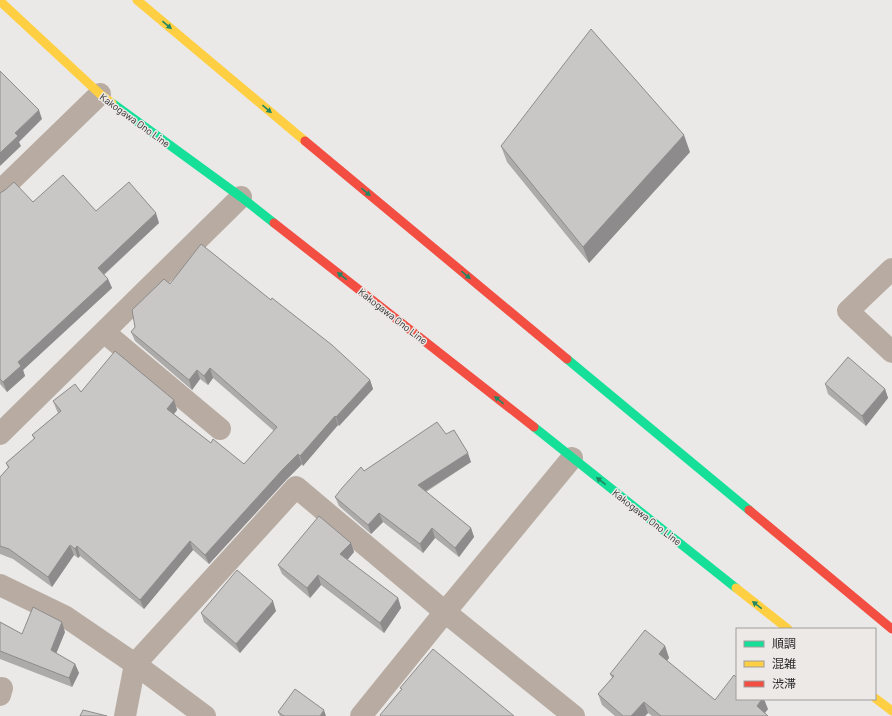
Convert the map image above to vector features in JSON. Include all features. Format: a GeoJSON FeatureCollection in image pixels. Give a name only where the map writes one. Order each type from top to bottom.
{"type":"FeatureCollection","features":[{"type":"Feature","properties":{"kind":"main road"},"geometry":{"type":"LineString","coordinates":[[137,0],[612,398],[892,629]]}},
{"type":"Feature","properties":{"kind":"main road","name":"Kakogawa Ono Line"},"geometry":{"type":"LineString","coordinates":[[0,1],[100,94],[241,197],[423,339],[787,628]]}},
{"type":"Feature","properties":{"kind":"main road"},"geometry":{"type":"LineString","coordinates":[[876,699],[892,711]]}},
{"type":"Feature","properties":{"kind":"street"},"geometry":{"type":"LineString","coordinates":[[0,191],[100,94]]}},
{"type":"Feature","properties":{"kind":"street"},"geometry":{"type":"LineString","coordinates":[[0,434],[241,197]]}},
{"type":"Feature","properties":{"kind":"street"},"geometry":{"type":"LineString","coordinates":[[892,269],[848,311],[892,352]]}},
{"type":"Feature","properties":{"kind":"street"},"geometry":{"type":"LineString","coordinates":[[104,332],[220,429]]}},
{"type":"Feature","properties":{"kind":"street"},"geometry":{"type":"LineString","coordinates":[[361,716],[572,458]]}},
{"type":"Feature","properties":{"kind":"street"},"geometry":{"type":"LineString","coordinates":[[126,716],[135,664],[296,487],[445,612],[574,716]]}},
{"type":"Feature","properties":{"kind":"street"},"geometry":{"type":"LineString","coordinates":[[0,586],[66,617],[135,664],[205,716]]}},
{"type":"Feature","properties":{"kind":"building"},"geometry":{"type":"Polygon","coordinates":[[[591,29],[684,135],[583,247],[501,146],[591,29]]]}},
{"type":"Feature","properties":{"kind":"building"},"geometry":{"type":"Polygon","coordinates":[[[0,71],[39,110],[15,133],[18,136],[0,153],[0,71]]]}},
{"type":"Feature","properties":{"kind":"building"},"geometry":{"type":"Polygon","coordinates":[[[63,175],[96,211],[129,182],[156,213],[98,268],[108,279],[18,362],[21,366],[3,382],[0,379],[0,193],[14,182],[33,202],[63,175]]]}},
{"type":"Feature","properties":{"kind":"building"},"geometry":{"type":"Polygon","coordinates":[[[201,244],[271,300],[272,298],[332,345],[370,380],[336,417],[335,416],[300,456],[298,454],[283,469],[205,555],[190,541],[140,600],[77,546],[75,549],[70,545],[48,577],[9,549],[0,546],[0,477],[9,467],[6,463],[35,438],[32,435],[61,411],[53,401],[75,384],[81,392],[115,351],[174,400],[167,409],[211,443],[213,439],[244,464],[277,427],[210,368],[204,376],[197,370],[189,380],[131,332],[135,327],[132,310],[164,279],[170,284],[201,244]]]}},
{"type":"Feature","properties":{"kind":"building"},"geometry":{"type":"Polygon","coordinates":[[[848,357],[885,389],[862,416],[825,384],[848,357]]]}},
{"type":"Feature","properties":{"kind":"building"},"geometry":{"type":"Polygon","coordinates":[[[437,422],[446,434],[454,430],[468,453],[418,485],[471,528],[455,548],[432,528],[420,544],[379,513],[368,525],[335,497],[361,467],[364,471],[437,422]]]}},
{"type":"Feature","properties":{"kind":"building"},"geometry":{"type":"Polygon","coordinates":[[[319,516],[351,543],[340,554],[398,598],[380,623],[318,575],[307,588],[278,565],[319,516]]]}},
{"type":"Feature","properties":{"kind":"building"},"geometry":{"type":"Polygon","coordinates":[[[237,570],[273,601],[236,644],[201,613],[237,570]]]}},
{"type":"Feature","properties":{"kind":"building"},"geometry":{"type":"Polygon","coordinates":[[[33,607],[62,622],[51,650],[75,664],[69,678],[0,651],[0,622],[22,634],[33,607]]]}},
{"type":"Feature","properties":{"kind":"building"},"geometry":{"type":"Polygon","coordinates":[[[645,630],[665,646],[659,654],[715,700],[734,675],[736,677],[736,700],[761,700],[757,706],[768,716],[661,716],[644,702],[631,716],[623,716],[598,694],[614,676],[610,674],[645,630]]]}},
{"type":"Feature","properties":{"kind":"building"},"geometry":{"type":"Polygon","coordinates":[[[433,649],[514,716],[381,716],[380,715],[402,689],[400,688],[433,649]]]}},
{"type":"Feature","properties":{"kind":"building"},"geometry":{"type":"Polygon","coordinates":[[[295,689],[324,710],[320,716],[284,716],[278,712],[295,689]]]}},
{"type":"Feature","properties":{"kind":"building"},"geometry":{"type":"Polygon","coordinates":[[[83,710],[107,716],[80,716],[83,710]]]}},
{"type":"Feature","properties":{"kind":"traffic: fast"},"geometry":{"type":"LineString","coordinates":[[112,103],[241,197],[274,223]]}},
{"type":"Feature","properties":{"kind":"traffic: fast"},"geometry":{"type":"LineString","coordinates":[[567,359],[749,510]]}},
{"type":"Feature","properties":{"kind":"traffic: fast"},"geometry":{"type":"LineString","coordinates":[[534,427],[736,588]]}},
{"type":"Feature","properties":{"kind":"traffic: slow"},"geometry":{"type":"LineString","coordinates":[[137,0],[305,141]]}},
{"type":"Feature","properties":{"kind":"traffic: slow"},"geometry":{"type":"LineString","coordinates":[[0,1],[100,94],[112,103]]}},
{"type":"Feature","properties":{"kind":"traffic: slow"},"geometry":{"type":"LineString","coordinates":[[736,588],[787,628]]}},
{"type":"Feature","properties":{"kind":"traffic: slow"},"geometry":{"type":"LineString","coordinates":[[876,699],[892,711]]}},
{"type":"Feature","properties":{"kind":"traffic: jam"},"geometry":{"type":"LineString","coordinates":[[305,141],[567,359]]}},
{"type":"Feature","properties":{"kind":"traffic: jam"},"geometry":{"type":"LineString","coordinates":[[274,223],[534,427]]}},
{"type":"Feature","properties":{"kind":"traffic: jam"},"geometry":{"type":"LineString","coordinates":[[749,510],[892,629]]}}]}
